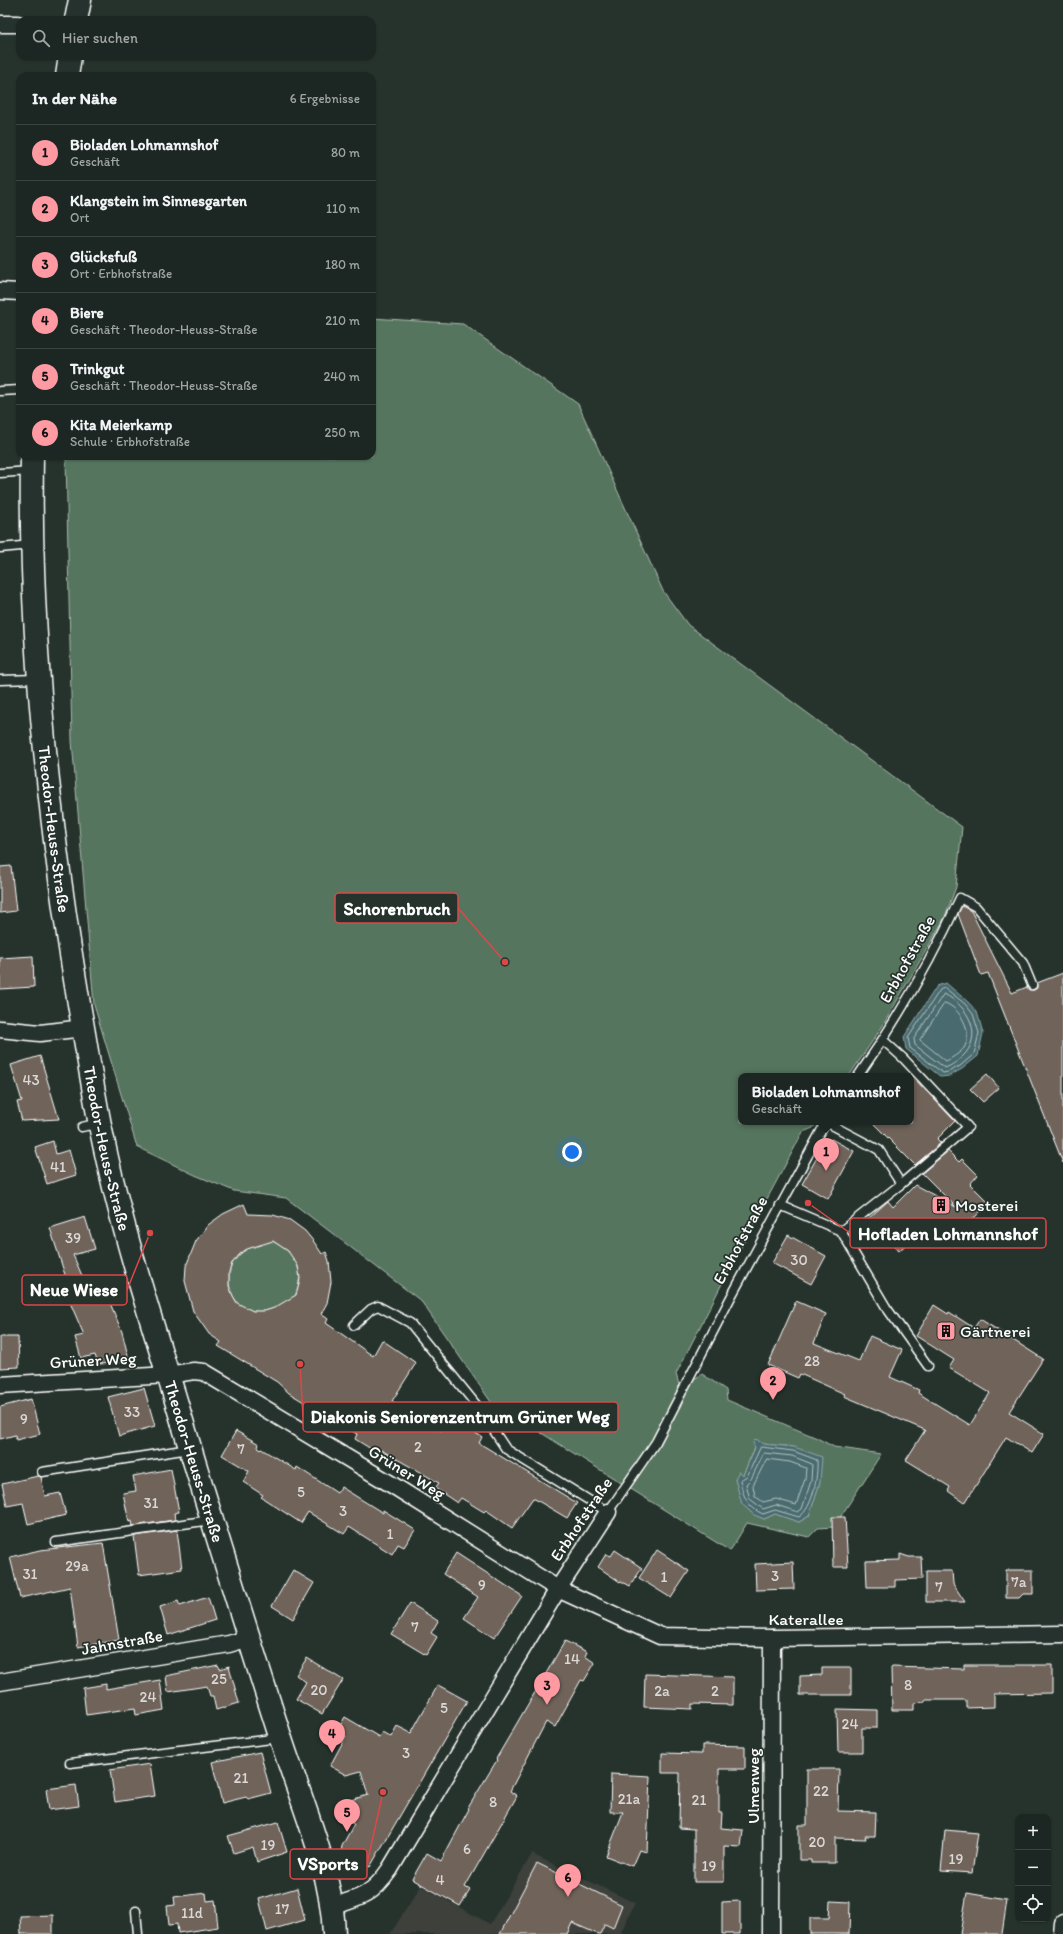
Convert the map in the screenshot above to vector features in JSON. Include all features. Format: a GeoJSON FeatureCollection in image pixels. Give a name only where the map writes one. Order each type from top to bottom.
{"type":"FeatureCollection","features":[{"type":"Feature","properties":{"kind":"main road"},"geometry":{"type":"LineString","coordinates":[[77,16],[80,0]]}},
{"type":"Feature","properties":{"kind":"main road"},"geometry":{"type":"LineString","coordinates":[[68,72],[69,60]]}},
{"type":"Feature","properties":{"kind":"main road","name":"Theodor-Heuss-Straße"},"geometry":{"type":"LineString","coordinates":[[32,464],[32,545],[39,678],[50,799],[69,942],[84,1028],[91,1125],[124,1223],[168,1375],[249,1638],[319,1852],[333,1906],[334,1934]]}},
{"type":"Feature","properties":{"kind":"street"},"geometry":{"type":"LineString","coordinates":[[0,24],[16,24]]}},
{"type":"Feature","properties":{"kind":"street"},"geometry":{"type":"LineString","coordinates":[[0,291],[16,292]]}},
{"type":"Feature","properties":{"kind":"street"},"geometry":{"type":"LineString","coordinates":[[0,1029],[40,1033],[84,1028]]}},
{"type":"Feature","properties":{"kind":"street","name":"Grüner Weg"},"geometry":{"type":"LineString","coordinates":[[0,1385],[168,1375],[180,1372],[204,1372],[381,1478],[558,1589]]}},
{"type":"Feature","properties":{"kind":"street","name":"Erbhofstraße"},"geometry":{"type":"LineString","coordinates":[[333,1906],[363,1897],[379,1885],[512,1669],[558,1589],[608,1512]]}},
{"type":"Feature","properties":{"kind":"street","name":"Katerallee"},"geometry":{"type":"LineString","coordinates":[[558,1589],[660,1636],[772,1638],[1063,1634]]}},
{"type":"Feature","properties":{"kind":"street","name":"Jahnstraße"},"geometry":{"type":"LineString","coordinates":[[0,1682],[229,1644],[249,1638]]}},
{"type":"Feature","properties":{"kind":"street","name":"Ulmenweg"},"geometry":{"type":"LineString","coordinates":[[771,1934],[772,1638]]}},
{"type":"Feature","properties":{"kind":"street"},"geometry":{"type":"LineString","coordinates":[[1062,1934],[1063,1923]]}},
{"type":"Feature","properties":{"kind":"lane"},"geometry":{"type":"LineString","coordinates":[[0,390],[16,390]]}},
{"type":"Feature","properties":{"kind":"lane"},"geometry":{"type":"LineString","coordinates":[[0,473],[32,464]]}},
{"type":"Feature","properties":{"kind":"lane"},"geometry":{"type":"LineString","coordinates":[[0,548],[32,545]]}},
{"type":"Feature","properties":{"kind":"lane"},"geometry":{"type":"LineString","coordinates":[[0,680],[39,678]]}},
{"type":"Feature","properties":{"kind":"lane","name":"Erbhofstraße"},"geometry":{"type":"LineString","coordinates":[[860,1073],[917,986],[938,947],[960,898],[976,907],[981,912],[1023,963],[1032,985]]}},
{"type":"Feature","properties":{"kind":"lane"},"geometry":{"type":"LineString","coordinates":[[841,1231],[901,1184],[968,1127],[903,1058],[883,1040]]}},
{"type":"Feature","properties":{"kind":"lane","name":"Erbhofstraße"},"geometry":{"type":"LineString","coordinates":[[608,1512],[656,1442],[780,1205],[824,1125]]}},
{"type":"Feature","properties":{"kind":"lane"},"geometry":{"type":"LineString","coordinates":[[832,1125],[879,1150],[901,1184]]}},
{"type":"Feature","properties":{"kind":"lane"},"geometry":{"type":"LineString","coordinates":[[780,1205],[841,1231],[886,1307],[928,1366]]}},
{"type":"Feature","properties":{"kind":"lane"},"geometry":{"type":"LineString","coordinates":[[354,1325],[371,1310],[378,1306],[410,1323],[478,1407],[506,1449],[608,1512]]}},
{"type":"Feature","properties":{"kind":"lane"},"geometry":{"type":"LineString","coordinates":[[42,1472],[190,1448]]}},
{"type":"Feature","properties":{"kind":"lane"},"geometry":{"type":"LineString","coordinates":[[56,1542],[212,1520]]}},
{"type":"Feature","properties":{"kind":"lane"},"geometry":{"type":"LineString","coordinates":[[70,1763],[281,1738]]}},
{"type":"Feature","properties":{"kind":"lane"},"geometry":{"type":"LineString","coordinates":[[136,1911],[138,1934]]}},
{"type":"Feature","properties":{"kind":"shaded area"},"geometry":{"type":"Polygon","coordinates":[[[532,1854],[635,1903],[620,1934],[390,1934],[421,1886],[490,1924],[532,1854]]]}},
{"type":"Feature","properties":{"kind":"green space"},"geometry":{"type":"Polygon","coordinates":[[[376,318],[463,324],[578,404],[663,591],[688,625],[962,827],[956,887],[944,919],[882,1027],[851,1073],[738,1073],[738,1125],[815,1125],[813,1128],[803,1132],[732,1264],[676,1374],[680,1388],[702,1374],[726,1390],[727,1400],[817,1438],[834,1447],[881,1454],[834,1527],[818,1528],[809,1537],[747,1523],[730,1551],[527,1424],[507,1425],[421,1301],[286,1198],[234,1191],[195,1175],[137,1147],[94,1005],[72,741],[66,460],[376,460],[376,318]],[[763,1444],[755,1447],[743,1475],[735,1479],[743,1503],[750,1511],[764,1519],[775,1514],[799,1522],[809,1516],[820,1482],[794,1447],[763,1444]]]}},
{"type":"Feature","properties":{"kind":"green space"},"geometry":{"type":"Polygon","coordinates":[[[271,1241],[288,1251],[297,1265],[299,1282],[297,1291],[292,1301],[269,1310],[254,1311],[245,1308],[233,1295],[230,1287],[230,1269],[234,1261],[243,1251],[271,1241]]]}},
{"type":"Feature","properties":{"kind":"water"},"geometry":{"type":"Polygon","coordinates":[[[946,983],[977,1012],[983,1033],[978,1056],[962,1069],[949,1076],[941,1077],[906,1049],[904,1037],[937,986],[946,983]]]}},
{"type":"Feature","properties":{"kind":"water"},"geometry":{"type":"Polygon","coordinates":[[[756,1439],[763,1444],[794,1447],[822,1457],[820,1482],[809,1516],[799,1522],[775,1514],[764,1519],[754,1515],[742,1504],[735,1479],[739,1471],[743,1475],[755,1448],[753,1442],[756,1439]]]}},
{"type":"Feature","properties":{"kind":"building"},"geometry":{"type":"Polygon","coordinates":[[[11,866],[16,911],[0,913],[0,867],[11,866]]]}},
{"type":"Feature","properties":{"kind":"building"},"geometry":{"type":"Polygon","coordinates":[[[962,906],[971,911],[1012,993],[1027,987],[1029,990],[1034,990],[1037,988],[1037,983],[1063,973],[1063,1163],[988,973],[981,975],[958,914],[962,906]]]}},
{"type":"Feature","properties":{"kind":"building"},"geometry":{"type":"Polygon","coordinates":[[[33,956],[34,987],[0,989],[0,958],[33,956]]]}},
{"type":"Feature","properties":{"kind":"building"},"geometry":{"type":"Polygon","coordinates":[[[40,1056],[59,1119],[22,1121],[17,1102],[22,1101],[11,1065],[40,1056]]]}},
{"type":"Feature","properties":{"kind":"building"},"geometry":{"type":"Polygon","coordinates":[[[987,1074],[999,1088],[983,1102],[970,1089],[987,1074]]]}},
{"type":"Feature","properties":{"kind":"building"},"geometry":{"type":"Polygon","coordinates":[[[914,1078],[955,1121],[937,1139],[941,1143],[915,1165],[875,1125],[914,1125],[914,1078]]]}},
{"type":"Feature","properties":{"kind":"building"},"geometry":{"type":"Polygon","coordinates":[[[831,1139],[854,1151],[828,1199],[802,1184],[824,1145],[827,1147],[831,1139]]]}},
{"type":"Feature","properties":{"kind":"building"},"geometry":{"type":"Polygon","coordinates":[[[53,1141],[56,1154],[69,1150],[76,1175],[47,1184],[35,1147],[53,1141]]]}},
{"type":"Feature","properties":{"kind":"building","name":"Mosterei"},"geometry":{"type":"Polygon","coordinates":[[[948,1151],[959,1162],[962,1159],[978,1175],[970,1184],[989,1203],[959,1233],[945,1218],[926,1237],[920,1231],[899,1251],[868,1219],[888,1201],[893,1207],[915,1185],[956,1207],[922,1173],[948,1151]]]}},
{"type":"Feature","properties":{"kind":"building"},"geometry":{"type":"Polygon","coordinates":[[[244,1204],[248,1214],[273,1215],[290,1220],[305,1231],[322,1254],[326,1252],[329,1261],[331,1282],[327,1303],[321,1314],[328,1319],[326,1323],[373,1356],[382,1340],[416,1363],[392,1401],[441,1431],[449,1417],[482,1437],[479,1443],[577,1503],[567,1518],[533,1498],[512,1528],[486,1510],[484,1512],[461,1498],[457,1503],[435,1488],[439,1483],[381,1450],[379,1454],[355,1439],[357,1434],[289,1393],[277,1382],[218,1346],[221,1342],[209,1334],[193,1311],[185,1281],[186,1266],[196,1241],[208,1225],[223,1214],[244,1204]],[[273,1241],[247,1249],[241,1253],[232,1263],[229,1272],[229,1286],[237,1303],[253,1311],[265,1311],[274,1308],[296,1295],[300,1278],[298,1266],[288,1251],[273,1241]]]}},
{"type":"Feature","properties":{"kind":"building"},"geometry":{"type":"Polygon","coordinates":[[[85,1217],[95,1249],[73,1255],[87,1287],[101,1281],[122,1332],[129,1360],[118,1363],[98,1364],[95,1355],[81,1358],[75,1337],[84,1335],[63,1286],[68,1284],[50,1228],[85,1217]]]}},
{"type":"Feature","properties":{"kind":"building"},"geometry":{"type":"Polygon","coordinates":[[[788,1235],[826,1256],[811,1284],[772,1263],[788,1235]]]}},
{"type":"Feature","properties":{"kind":"building"},"geometry":{"type":"Polygon","coordinates":[[[796,1301],[826,1314],[814,1343],[859,1361],[870,1336],[902,1350],[890,1377],[919,1390],[918,1393],[970,1425],[990,1393],[949,1368],[954,1360],[916,1336],[934,1305],[948,1314],[949,1312],[974,1328],[980,1319],[1043,1359],[1009,1412],[1044,1434],[1032,1453],[1006,1437],[965,1503],[948,1491],[950,1487],[906,1460],[925,1430],[844,1396],[845,1394],[800,1374],[798,1378],[768,1365],[796,1301]]]}},
{"type":"Feature","properties":{"kind":"building"},"geometry":{"type":"Polygon","coordinates":[[[0,1337],[18,1337],[19,1367],[0,1368],[0,1337]]]}},
{"type":"Feature","properties":{"kind":"building"},"geometry":{"type":"Polygon","coordinates":[[[144,1388],[155,1426],[119,1436],[108,1397],[144,1388]]]}},
{"type":"Feature","properties":{"kind":"building"},"geometry":{"type":"Polygon","coordinates":[[[31,1399],[40,1434],[16,1440],[15,1435],[0,1439],[0,1407],[31,1399]]]}},
{"type":"Feature","properties":{"kind":"building"},"geometry":{"type":"Polygon","coordinates":[[[236,1431],[259,1444],[258,1447],[296,1470],[297,1467],[337,1493],[341,1487],[383,1513],[383,1510],[415,1530],[404,1547],[398,1544],[392,1554],[349,1527],[344,1534],[308,1512],[301,1523],[261,1497],[263,1495],[243,1482],[249,1471],[222,1455],[236,1431]]]}},
{"type":"Feature","properties":{"kind":"building"},"geometry":{"type":"Polygon","coordinates":[[[171,1469],[179,1512],[174,1513],[175,1520],[133,1526],[132,1521],[129,1522],[123,1493],[136,1491],[133,1476],[171,1469]]]}},
{"type":"Feature","properties":{"kind":"building"},"geometry":{"type":"Polygon","coordinates":[[[38,1476],[41,1477],[45,1496],[60,1493],[66,1515],[28,1524],[23,1503],[7,1506],[2,1484],[38,1476]]]}},
{"type":"Feature","properties":{"kind":"building"},"geometry":{"type":"Polygon","coordinates":[[[832,1517],[845,1517],[848,1567],[833,1567],[832,1517]]]}},
{"type":"Feature","properties":{"kind":"building"},"geometry":{"type":"Polygon","coordinates":[[[177,1530],[182,1569],[139,1575],[134,1536],[177,1530]]]}},
{"type":"Feature","properties":{"kind":"building"},"geometry":{"type":"Polygon","coordinates":[[[103,1543],[119,1640],[78,1647],[70,1587],[20,1598],[10,1557],[40,1550],[103,1543]]]}},
{"type":"Feature","properties":{"kind":"building"},"geometry":{"type":"Polygon","coordinates":[[[615,1550],[642,1568],[630,1586],[621,1581],[620,1582],[598,1567],[606,1554],[611,1556],[615,1550]]]}},
{"type":"Feature","properties":{"kind":"building"},"geometry":{"type":"Polygon","coordinates":[[[657,1550],[689,1571],[671,1598],[639,1578],[657,1550]]]}},
{"type":"Feature","properties":{"kind":"building"},"geometry":{"type":"Polygon","coordinates":[[[456,1553],[522,1596],[494,1638],[464,1618],[478,1597],[443,1574],[456,1553]]]}},
{"type":"Feature","properties":{"kind":"building"},"geometry":{"type":"Polygon","coordinates":[[[900,1554],[909,1557],[921,1557],[922,1579],[895,1580],[895,1587],[867,1587],[866,1561],[900,1560],[900,1554]]]}},
{"type":"Feature","properties":{"kind":"building"},"geometry":{"type":"Polygon","coordinates":[[[793,1562],[794,1589],[756,1590],[755,1564],[793,1562]]]}},
{"type":"Feature","properties":{"kind":"building"},"geometry":{"type":"Polygon","coordinates":[[[293,1570],[314,1583],[293,1619],[272,1606],[293,1570]]]}},
{"type":"Feature","properties":{"kind":"building"},"geometry":{"type":"Polygon","coordinates":[[[1006,1570],[1033,1570],[1033,1594],[1023,1594],[1019,1598],[1006,1598],[1006,1570]]]}},
{"type":"Feature","properties":{"kind":"building"},"geometry":{"type":"Polygon","coordinates":[[[926,1571],[952,1571],[953,1584],[965,1602],[926,1602],[926,1571]]]}},
{"type":"Feature","properties":{"kind":"building"},"geometry":{"type":"Polygon","coordinates":[[[208,1597],[215,1620],[168,1635],[160,1607],[178,1601],[180,1606],[208,1597]]]}},
{"type":"Feature","properties":{"kind":"building"},"geometry":{"type":"Polygon","coordinates":[[[410,1603],[438,1621],[431,1633],[437,1637],[426,1655],[391,1634],[410,1603]]]}},
{"type":"Feature","properties":{"kind":"building"},"geometry":{"type":"Polygon","coordinates":[[[565,1641],[587,1652],[585,1656],[595,1663],[584,1681],[581,1680],[555,1727],[546,1722],[510,1791],[517,1796],[465,1887],[470,1890],[460,1906],[412,1879],[427,1853],[441,1861],[469,1809],[468,1808],[565,1641]]]}},
{"type":"Feature","properties":{"kind":"building"},"geometry":{"type":"Polygon","coordinates":[[[307,1658],[343,1680],[322,1714],[296,1699],[306,1682],[296,1675],[307,1658]]]}},
{"type":"Feature","properties":{"kind":"building"},"geometry":{"type":"Polygon","coordinates":[[[218,1665],[220,1669],[229,1666],[239,1703],[216,1710],[213,1696],[210,1696],[207,1686],[168,1692],[166,1676],[218,1665]]]}},
{"type":"Feature","properties":{"kind":"building"},"geometry":{"type":"Polygon","coordinates":[[[964,1665],[1052,1665],[1052,1693],[994,1694],[994,1707],[966,1708],[966,1700],[925,1700],[925,1702],[914,1703],[914,1710],[892,1710],[891,1667],[964,1669],[964,1665]]]}},
{"type":"Feature","properties":{"kind":"building"},"geometry":{"type":"Polygon","coordinates":[[[822,1668],[851,1668],[851,1695],[800,1695],[800,1676],[822,1675],[822,1668]]]}},
{"type":"Feature","properties":{"kind":"building"},"geometry":{"type":"Polygon","coordinates":[[[645,1674],[733,1677],[733,1705],[692,1704],[692,1709],[644,1707],[645,1674]]]}},
{"type":"Feature","properties":{"kind":"building"},"geometry":{"type":"Polygon","coordinates":[[[160,1680],[164,1710],[136,1715],[135,1708],[86,1715],[83,1688],[106,1684],[106,1689],[160,1680]]]}},
{"type":"Feature","properties":{"kind":"building"},"geometry":{"type":"Polygon","coordinates":[[[438,1685],[467,1701],[370,1867],[365,1864],[364,1866],[341,1852],[342,1846],[354,1824],[339,1816],[347,1801],[368,1795],[361,1771],[346,1775],[330,1766],[346,1736],[337,1731],[345,1717],[379,1737],[382,1732],[391,1737],[397,1726],[411,1733],[438,1685]]]}},
{"type":"Feature","properties":{"kind":"building"},"geometry":{"type":"Polygon","coordinates":[[[837,1709],[877,1710],[877,1728],[862,1728],[862,1752],[838,1752],[837,1709]]]}},
{"type":"Feature","properties":{"kind":"building"},"geometry":{"type":"Polygon","coordinates":[[[702,1745],[745,1746],[745,1769],[719,1769],[719,1813],[722,1813],[721,1828],[743,1830],[741,1847],[724,1846],[724,1882],[694,1882],[694,1829],[679,1828],[680,1773],[662,1773],[662,1753],[702,1754],[702,1745]]]}},
{"type":"Feature","properties":{"kind":"building"},"geometry":{"type":"Polygon","coordinates":[[[260,1752],[271,1793],[248,1799],[246,1797],[222,1803],[212,1762],[260,1752]]]}},
{"type":"Feature","properties":{"kind":"building"},"geometry":{"type":"Polygon","coordinates":[[[150,1764],[155,1796],[115,1802],[110,1770],[150,1764]]]}},
{"type":"Feature","properties":{"kind":"building"},"geometry":{"type":"Polygon","coordinates":[[[807,1769],[839,1769],[838,1811],[876,1812],[875,1836],[865,1836],[866,1839],[835,1838],[835,1863],[811,1863],[811,1860],[799,1860],[799,1825],[807,1825],[807,1769]]]}},
{"type":"Feature","properties":{"kind":"building"},"geometry":{"type":"Polygon","coordinates":[[[611,1774],[650,1776],[647,1852],[639,1850],[632,1866],[606,1856],[623,1812],[610,1812],[611,1774]]]}},
{"type":"Feature","properties":{"kind":"building"},"geometry":{"type":"Polygon","coordinates":[[[76,1785],[79,1806],[49,1810],[46,1789],[76,1785]]]}},
{"type":"Feature","properties":{"kind":"building"},"geometry":{"type":"Polygon","coordinates":[[[278,1822],[287,1852],[257,1862],[253,1847],[234,1853],[228,1836],[278,1822]]]}},
{"type":"Feature","properties":{"kind":"building"},"geometry":{"type":"Polygon","coordinates":[[[945,1830],[978,1833],[972,1873],[941,1871],[945,1830]]]}},
{"type":"Feature","properties":{"kind":"building"},"geometry":{"type":"Polygon","coordinates":[[[537,1863],[622,1905],[613,1928],[605,1924],[600,1934],[598,1934],[572,1923],[567,1934],[500,1934],[537,1863]]]}},
{"type":"Feature","properties":{"kind":"building"},"geometry":{"type":"Polygon","coordinates":[[[297,1888],[305,1920],[267,1931],[259,1899],[297,1888]]]}},
{"type":"Feature","properties":{"kind":"building"},"geometry":{"type":"Polygon","coordinates":[[[206,1893],[207,1901],[215,1900],[218,1927],[178,1933],[177,1924],[169,1925],[167,1906],[175,1905],[174,1897],[206,1893]]]}},
{"type":"Feature","properties":{"kind":"building"},"geometry":{"type":"Polygon","coordinates":[[[967,1893],[1007,1900],[1002,1934],[960,1934],[967,1893]]]}},
{"type":"Feature","properties":{"kind":"building"},"geometry":{"type":"Polygon","coordinates":[[[740,1901],[740,1934],[722,1934],[722,1902],[740,1901]]]}},
{"type":"Feature","properties":{"kind":"building"},"geometry":{"type":"Polygon","coordinates":[[[830,1901],[850,1902],[849,1934],[810,1934],[810,1918],[829,1918],[830,1901]]]}},
{"type":"Feature","properties":{"kind":"building"},"geometry":{"type":"Polygon","coordinates":[[[53,1915],[53,1934],[21,1934],[20,1916],[53,1915]]]}},
{"type":"Feature","properties":{"kind":"place","name":"Schorenbruch"},"geometry":{"type":"Point","coordinates":[505,962]}},
{"type":"Feature","properties":{"kind":"place","name":"Bioladen Lohmannshof"},"geometry":{"type":"Point","coordinates":[826,1171]}},
{"type":"Feature","properties":{"kind":"place","name":"Hofladen Lohmannshof"},"geometry":{"type":"Point","coordinates":[808,1203]}},
{"type":"Feature","properties":{"kind":"place","name":"Mosterei"},"geometry":{"type":"Point","coordinates":[941,1205]}},
{"type":"Feature","properties":{"kind":"place","name":"Neue Wiese"},"geometry":{"type":"Point","coordinates":[150,1233]}},
{"type":"Feature","properties":{"kind":"place","name":"Gärtnerei"},"geometry":{"type":"Point","coordinates":[946,1331]}},
{"type":"Feature","properties":{"kind":"place","name":"Diakonis Seniorenzentrum Grüner Weg"},"geometry":{"type":"Point","coordinates":[300,1364]}},
{"type":"Feature","properties":{"kind":"place","name":"Klangstein im Sinnesgarten"},"geometry":{"type":"Point","coordinates":[773,1400]}},
{"type":"Feature","properties":{"kind":"place","name":"Glücksfuß"},"geometry":{"type":"Point","coordinates":[547,1705]}},
{"type":"Feature","properties":{"kind":"place","name":"Biere"},"geometry":{"type":"Point","coordinates":[332,1753]}},
{"type":"Feature","properties":{"kind":"place","name":"VSports"},"geometry":{"type":"Point","coordinates":[383,1792]}},
{"type":"Feature","properties":{"kind":"place","name":"Trinkgut"},"geometry":{"type":"Point","coordinates":[347,1832]}},
{"type":"Feature","properties":{"kind":"place","name":"Kita Meierkamp"},"geometry":{"type":"Point","coordinates":[568,1897]}}]}
